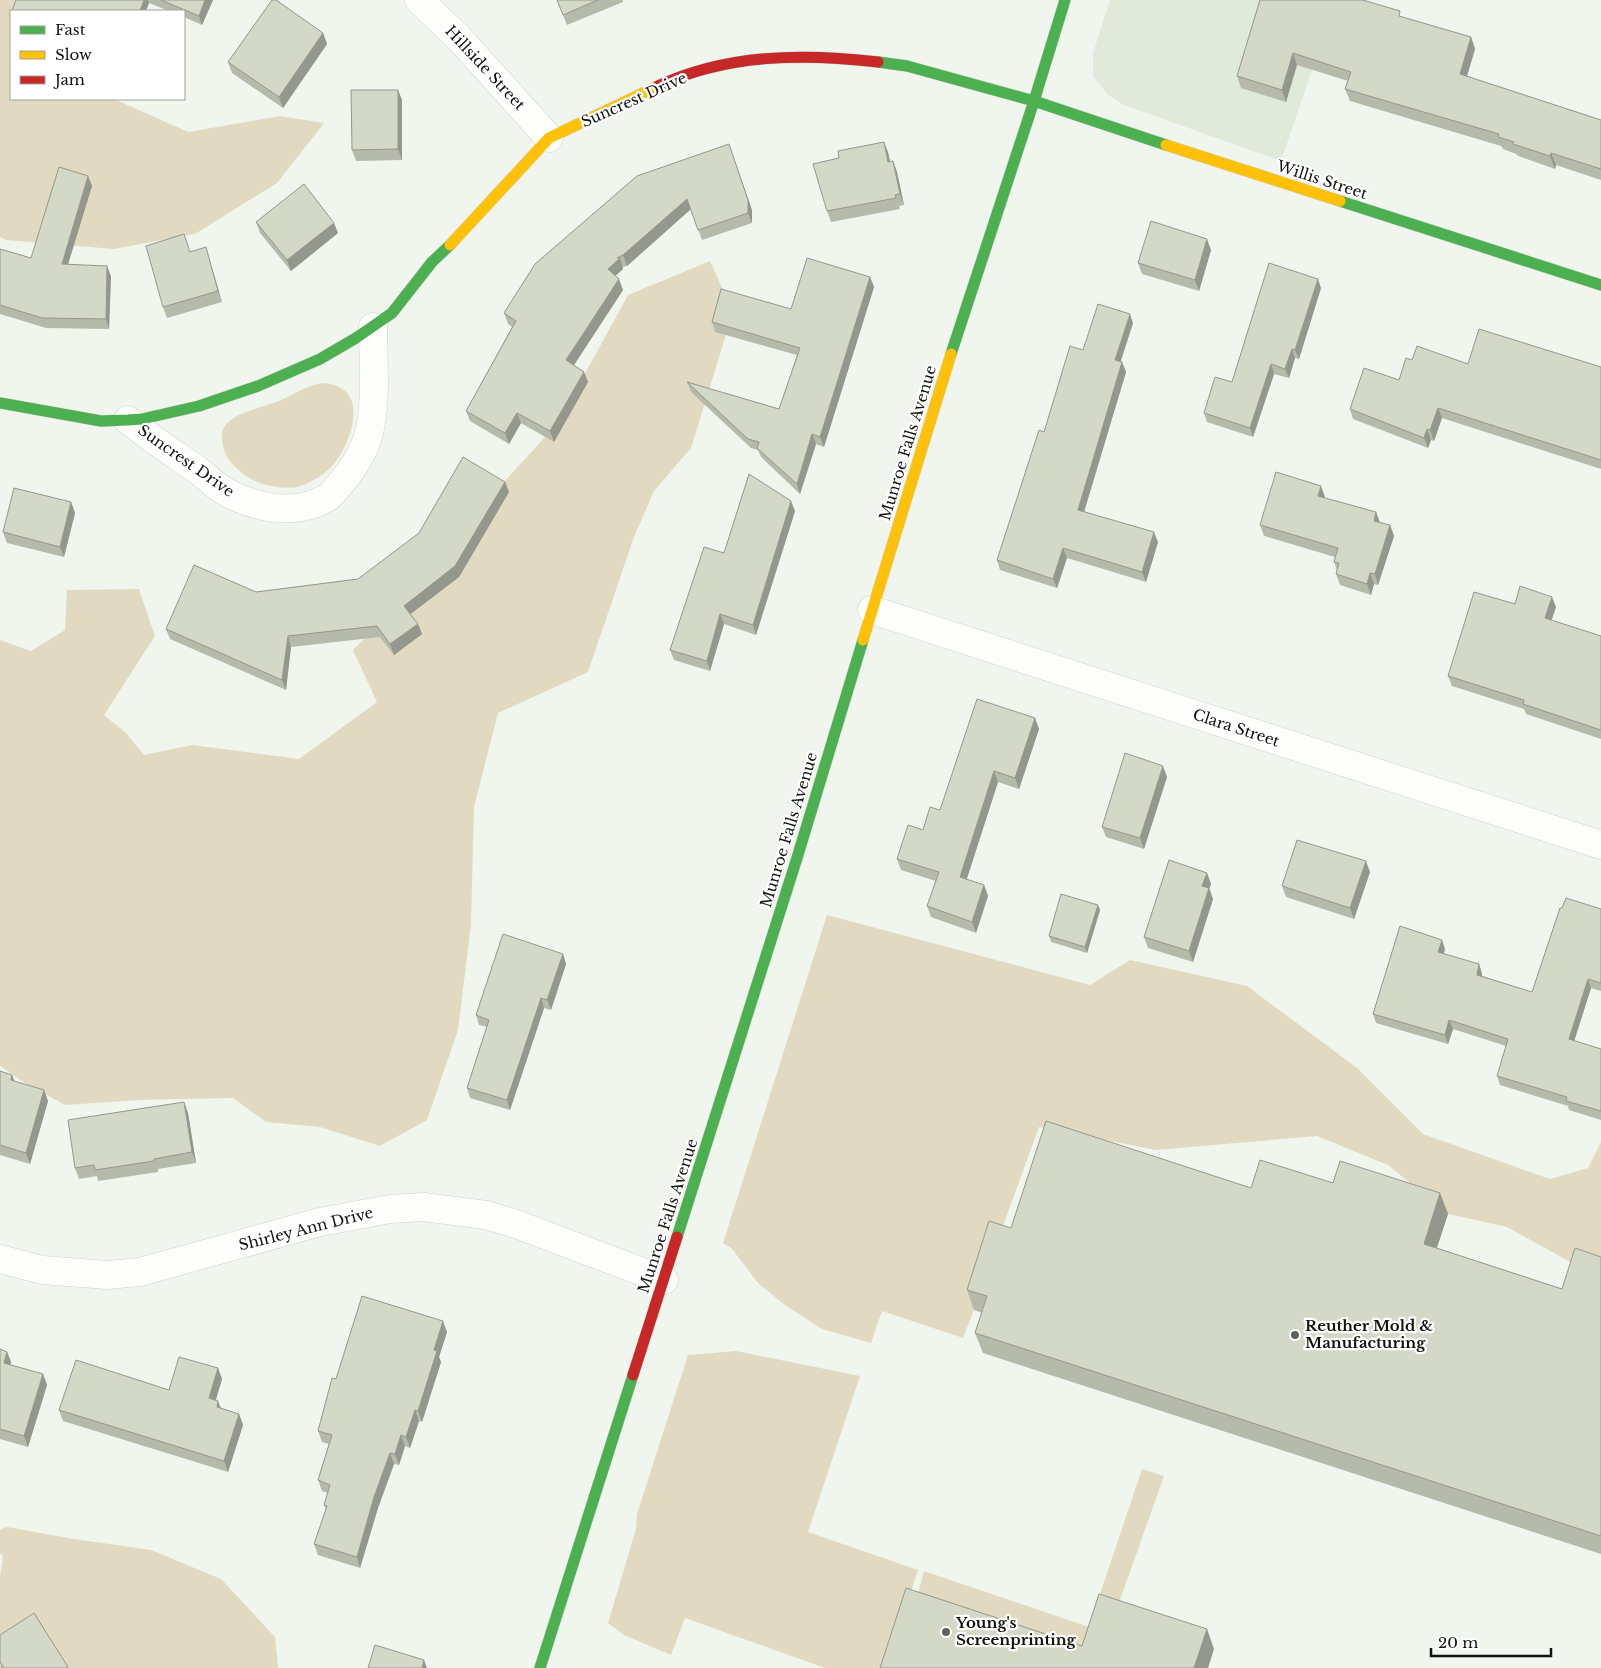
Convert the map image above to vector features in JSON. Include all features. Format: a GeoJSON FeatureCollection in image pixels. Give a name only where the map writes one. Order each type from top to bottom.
{"type":"FeatureCollection","features":[{"type":"Feature","properties":{"kind":"street","name":"Hillside Street"},"geometry":{"type":"LineString","coordinates":[[419,0],[459,38],[549,138]]}},
{"type":"Feature","properties":{"kind":"street","name":"Munroe Falls Avenue"},"geometry":{"type":"LineString","coordinates":[[540,1668],[797,858],[935,402],[1034,101],[1065,0]]}},
{"type":"Feature","properties":{"kind":"street","name":"Suncrest Drive"},"geometry":{"type":"LineString","coordinates":[[0,403],[101,421],[142,419],[199,406],[258,386],[320,359],[356,338],[392,313],[432,262],[456,239],[549,138],[674,79],[711,68],[737,62],[779,57],[845,58],[907,66],[1034,101]]}},
{"type":"Feature","properties":{"kind":"street","name":"Willis Street"},"geometry":{"type":"LineString","coordinates":[[1034,101],[1189,153],[1601,285]]}},
{"type":"Feature","properties":{"kind":"street","name":"Suncrest Drive"},"geometry":{"type":"LineString","coordinates":[[128,420],[157,444],[198,470],[228,494],[253,504],[283,509],[310,506],[330,496],[348,475],[359,458],[368,434],[372,412],[373,327]]}},
{"type":"Feature","properties":{"kind":"street","name":"Clara Street"},"geometry":{"type":"LineString","coordinates":[[872,610],[1601,845]]}},
{"type":"Feature","properties":{"kind":"street","name":"Shirley Ann Drive"},"geometry":{"type":"LineString","coordinates":[[0,1259],[42,1270],[106,1275],[140,1272],[320,1222],[390,1209],[423,1207],[486,1215],[516,1224],[664,1280]]}},
{"type":"Feature","properties":{"kind":"shaded area"},"geometry":{"type":"Polygon","coordinates":[[[0,0],[100,0],[100,10],[10,10],[10,100],[116,100],[188,132],[280,116],[324,123],[277,183],[195,234],[114,249],[6,240],[0,237],[0,0]]]}},
{"type":"Feature","properties":{"kind":"shaded area"},"geometry":{"type":"Polygon","coordinates":[[[1110,0],[1336,0],[1281,161],[1124,105],[1108,95],[1093,76],[1093,53],[1110,0]]]}},
{"type":"Feature","properties":{"kind":"shaded area"},"geometry":{"type":"Polygon","coordinates":[[[710,261],[733,312],[691,448],[654,491],[634,537],[588,672],[498,713],[474,807],[471,925],[458,1030],[427,1120],[380,1146],[320,1127],[266,1122],[233,1098],[139,1100],[65,1105],[25,1083],[0,1066],[0,640],[31,651],[65,630],[67,590],[139,589],[155,636],[104,715],[126,733],[144,755],[192,745],[299,759],[377,702],[353,650],[440,563],[448,543],[558,423],[628,295],[710,261]]]}},
{"type":"Feature","properties":{"kind":"shaded area"},"geometry":{"type":"Polygon","coordinates":[[[323,383],[337,386],[347,393],[352,402],[354,413],[349,437],[337,460],[325,473],[297,487],[278,487],[266,485],[250,478],[229,460],[224,450],[222,438],[223,430],[227,423],[244,413],[323,383]]]}},
{"type":"Feature","properties":{"kind":"shaded area"},"geometry":{"type":"Polygon","coordinates":[[[827,915],[1090,985],[1130,960],[1247,986],[1357,1068],[1423,1134],[1550,1179],[1588,1168],[1601,1142],[1601,1275],[1583,1269],[1507,1227],[1448,1214],[1388,1165],[1317,1136],[1156,1150],[1039,1127],[963,1338],[882,1311],[871,1343],[822,1329],[785,1305],[758,1283],[732,1249],[723,1243],[827,915]]]}},
{"type":"Feature","properties":{"kind":"shaded area"},"geometry":{"type":"Polygon","coordinates":[[[736,1351],[860,1376],[808,1532],[918,1570],[886,1668],[825,1668],[685,1618],[671,1655],[624,1635],[608,1623],[636,1529],[637,1514],[688,1355],[736,1351]]]}},
{"type":"Feature","properties":{"kind":"shaded area"},"geometry":{"type":"Polygon","coordinates":[[[1142,1469],[1164,1476],[1114,1617],[1090,1666],[914,1609],[924,1571],[1089,1627],[1142,1469]]]}},
{"type":"Feature","properties":{"kind":"shaded area"},"geometry":{"type":"Polygon","coordinates":[[[7,1527],[151,1550],[221,1579],[275,1637],[278,1668],[0,1668],[0,1577],[3,1557],[0,1553],[0,1530],[7,1527]]]}},
{"type":"Feature","properties":{"kind":"building"},"geometry":{"type":"Polygon","coordinates":[[[16,0],[144,0],[140,10],[12,10],[16,0]]]}},
{"type":"Feature","properties":{"kind":"building"},"geometry":{"type":"Polygon","coordinates":[[[161,0],[205,0],[199,16],[161,0]]]}},
{"type":"Feature","properties":{"kind":"building"},"geometry":{"type":"Polygon","coordinates":[[[272,0],[276,0],[323,33],[279,97],[228,62],[272,0]]]}},
{"type":"Feature","properties":{"kind":"building"},"geometry":{"type":"Polygon","coordinates":[[[557,0],[598,0],[563,15],[557,0]]]}},
{"type":"Feature","properties":{"kind":"building"},"geometry":{"type":"Polygon","coordinates":[[[1260,0],[1363,0],[1400,11],[1399,16],[1471,37],[1460,74],[1601,120],[1601,169],[1551,153],[1550,156],[1513,144],[1514,142],[1498,137],[1499,134],[1345,89],[1351,72],[1293,53],[1282,90],[1237,76],[1260,0]]]}},
{"type":"Feature","properties":{"kind":"building"},"geometry":{"type":"Polygon","coordinates":[[[351,90],[398,90],[398,149],[352,150],[351,90]]]}},
{"type":"Feature","properties":{"kind":"building"},"geometry":{"type":"Polygon","coordinates":[[[884,142],[888,162],[893,161],[900,194],[895,195],[896,198],[827,211],[813,164],[839,158],[838,151],[884,142]]]}},
{"type":"Feature","properties":{"kind":"building"},"geometry":{"type":"Polygon","coordinates":[[[729,144],[748,200],[748,213],[698,230],[687,199],[623,255],[617,258],[620,258],[608,269],[619,279],[566,360],[584,372],[550,431],[517,413],[505,433],[466,411],[516,321],[504,313],[535,264],[637,176],[729,144]]]}},
{"type":"Feature","properties":{"kind":"building"},"geometry":{"type":"Polygon","coordinates":[[[59,167],[88,176],[62,264],[107,266],[106,319],[42,318],[0,305],[0,249],[31,258],[59,167]]]}},
{"type":"Feature","properties":{"kind":"building"},"geometry":{"type":"Polygon","coordinates":[[[304,184],[334,223],[287,260],[256,222],[304,184]]]}},
{"type":"Feature","properties":{"kind":"building"},"geometry":{"type":"Polygon","coordinates":[[[1151,221],[1207,239],[1195,280],[1138,263],[1151,221]]]}},
{"type":"Feature","properties":{"kind":"building"},"geometry":{"type":"Polygon","coordinates":[[[184,234],[190,252],[206,247],[218,291],[163,307],[146,246],[184,234]]]}},
{"type":"Feature","properties":{"kind":"building"},"geometry":{"type":"Polygon","coordinates":[[[807,258],[870,277],[820,437],[812,434],[797,484],[757,448],[759,442],[748,439],[687,382],[779,409],[800,348],[712,322],[721,289],[791,309],[807,258]]]}},
{"type":"Feature","properties":{"kind":"building"},"geometry":{"type":"Polygon","coordinates":[[[1269,263],[1318,279],[1295,350],[1292,349],[1285,369],[1271,364],[1250,428],[1204,413],[1215,377],[1232,382],[1269,263]]]}},
{"type":"Feature","properties":{"kind":"building"},"geometry":{"type":"Polygon","coordinates":[[[1098,304],[1130,314],[1115,360],[1122,362],[1078,510],[1154,532],[1142,572],[1063,548],[1053,579],[997,560],[1039,430],[1044,432],[1070,346],[1083,350],[1098,304]]]}},
{"type":"Feature","properties":{"kind":"building"},"geometry":{"type":"Polygon","coordinates":[[[1479,329],[1601,367],[1601,460],[1438,408],[1430,430],[1427,429],[1424,438],[1350,409],[1364,368],[1399,380],[1406,358],[1412,360],[1417,346],[1468,364],[1479,329]]]}},
{"type":"Feature","properties":{"kind":"building"},"geometry":{"type":"Polygon","coordinates":[[[463,457],[505,482],[455,566],[404,606],[418,624],[390,644],[377,626],[288,636],[282,680],[166,629],[194,565],[256,592],[358,579],[419,533],[463,457]]]}},
{"type":"Feature","properties":{"kind":"building"},"geometry":{"type":"Polygon","coordinates":[[[1276,472],[1321,486],[1318,496],[1376,512],[1374,521],[1390,525],[1375,574],[1370,573],[1367,584],[1336,574],[1339,563],[1334,562],[1338,548],[1260,525],[1276,472]]]}},
{"type":"Feature","properties":{"kind":"building"},"geometry":{"type":"Polygon","coordinates":[[[749,474],[791,501],[753,625],[720,614],[707,661],[670,650],[704,547],[724,553],[749,474]]]}},
{"type":"Feature","properties":{"kind":"building"},"geometry":{"type":"Polygon","coordinates":[[[14,488],[71,502],[60,547],[3,532],[14,488]]]}},
{"type":"Feature","properties":{"kind":"building"},"geometry":{"type":"Polygon","coordinates":[[[1520,586],[1552,597],[1545,618],[1601,636],[1601,730],[1523,704],[1524,700],[1448,676],[1474,592],[1515,604],[1520,586]]]}},
{"type":"Feature","properties":{"kind":"building"},"geometry":{"type":"Polygon","coordinates":[[[977,699],[1035,718],[1015,778],[994,771],[960,877],[984,885],[972,922],[927,906],[939,872],[897,859],[908,825],[923,830],[930,807],[940,810],[977,699]]]}},
{"type":"Feature","properties":{"kind":"building"},"geometry":{"type":"Polygon","coordinates":[[[1125,753],[1163,766],[1140,838],[1102,827],[1125,753]]]}},
{"type":"Feature","properties":{"kind":"building"},"geometry":{"type":"Polygon","coordinates":[[[1297,840],[1366,861],[1350,908],[1282,886],[1297,840]]]}},
{"type":"Feature","properties":{"kind":"building"},"geometry":{"type":"Polygon","coordinates":[[[1169,860],[1207,873],[1202,886],[1209,888],[1189,951],[1144,937],[1169,860]]]}},
{"type":"Feature","properties":{"kind":"building"},"geometry":{"type":"Polygon","coordinates":[[[1061,894],[1098,905],[1085,947],[1049,936],[1061,894]]]}},
{"type":"Feature","properties":{"kind":"building"},"geometry":{"type":"Polygon","coordinates":[[[1566,898],[1601,909],[1601,983],[1588,979],[1569,1039],[1601,1049],[1601,1111],[1566,1101],[1567,1097],[1497,1076],[1508,1039],[1449,1020],[1445,1035],[1373,1014],[1400,926],[1442,940],[1438,952],[1479,964],[1477,975],[1532,992],[1560,908],[1562,908],[1566,898]]]}},
{"type":"Feature","properties":{"kind":"building"},"geometry":{"type":"Polygon","coordinates":[[[503,934],[563,954],[547,1000],[541,998],[507,1100],[467,1088],[489,1020],[476,1015],[503,934]]]}},
{"type":"Feature","properties":{"kind":"building"},"geometry":{"type":"Polygon","coordinates":[[[0,1071],[12,1075],[11,1080],[44,1090],[26,1153],[0,1145],[0,1071]]]}},
{"type":"Feature","properties":{"kind":"building"},"geometry":{"type":"Polygon","coordinates":[[[184,1102],[192,1152],[154,1159],[154,1161],[95,1170],[94,1165],[75,1168],[68,1120],[184,1102]]]}},
{"type":"Feature","properties":{"kind":"building","name":"Reuther Mold & Manufacturing"},"geometry":{"type":"Polygon","coordinates":[[[1046,1121],[1251,1188],[1260,1160],[1333,1183],[1340,1161],[1440,1193],[1424,1244],[1562,1289],[1575,1248],[1601,1257],[1601,1536],[975,1333],[987,1296],[967,1290],[989,1221],[1011,1228],[1046,1121]]]}},
{"type":"Feature","properties":{"kind":"building"},"geometry":{"type":"Polygon","coordinates":[[[362,1296],[443,1321],[434,1350],[437,1351],[418,1411],[415,1410],[406,1437],[401,1435],[395,1454],[390,1453],[374,1497],[357,1557],[314,1544],[327,1506],[324,1505],[330,1485],[318,1480],[332,1435],[318,1431],[332,1378],[336,1379],[362,1296]]]}},
{"type":"Feature","properties":{"kind":"building"},"geometry":{"type":"Polygon","coordinates":[[[0,1349],[7,1352],[4,1363],[43,1374],[24,1436],[0,1429],[0,1349]]]}},
{"type":"Feature","properties":{"kind":"building"},"geometry":{"type":"Polygon","coordinates":[[[179,1357],[218,1368],[209,1398],[218,1401],[217,1407],[239,1414],[224,1461],[59,1410],[76,1360],[169,1390],[179,1357]]]}},
{"type":"Feature","properties":{"kind":"building"},"geometry":{"type":"Polygon","coordinates":[[[906,1588],[1082,1646],[1099,1594],[1207,1629],[1194,1668],[880,1668],[906,1588]]]}},
{"type":"Feature","properties":{"kind":"building"},"geometry":{"type":"Polygon","coordinates":[[[34,1613],[68,1667],[4,1668],[0,1662],[0,1635],[34,1613]]]}},
{"type":"Feature","properties":{"kind":"building"},"geometry":{"type":"Polygon","coordinates":[[[375,1645],[424,1660],[422,1668],[368,1668],[375,1645]]]}},
{"type":"Feature","properties":{"kind":"traffic: fast"},"geometry":{"type":"LineString","coordinates":[[951,354],[1065,0]]}},
{"type":"Feature","properties":{"kind":"traffic: fast"},"geometry":{"type":"LineString","coordinates":[[878,62],[907,66],[1034,101],[1166,145]]}},
{"type":"Feature","properties":{"kind":"traffic: fast"},"geometry":{"type":"LineString","coordinates":[[1340,201],[1601,285]]}},
{"type":"Feature","properties":{"kind":"traffic: fast"},"geometry":{"type":"LineString","coordinates":[[0,403],[101,421],[128,420],[142,419],[199,406],[258,386],[320,359],[356,338],[392,313],[432,262],[450,245]]}},
{"type":"Feature","properties":{"kind":"traffic: fast"},"geometry":{"type":"LineString","coordinates":[[677,1237],[797,858],[863,640]]}},
{"type":"Feature","properties":{"kind":"traffic: fast"},"geometry":{"type":"LineString","coordinates":[[540,1668],[633,1375]]}},
{"type":"Feature","properties":{"kind":"traffic: slow"},"geometry":{"type":"LineString","coordinates":[[450,245],[549,138],[658,86]]}},
{"type":"Feature","properties":{"kind":"traffic: slow"},"geometry":{"type":"LineString","coordinates":[[1166,145],[1340,201]]}},
{"type":"Feature","properties":{"kind":"traffic: slow"},"geometry":{"type":"LineString","coordinates":[[863,640],[951,354]]}},
{"type":"Feature","properties":{"kind":"traffic: jam"},"geometry":{"type":"LineString","coordinates":[[658,86],[684,75],[738,62],[794,57],[822,57],[878,62]]}},
{"type":"Feature","properties":{"kind":"traffic: jam"},"geometry":{"type":"LineString","coordinates":[[633,1375],[677,1237]]}},
{"type":"Feature","properties":{"kind":"place","name":"Reuther Mold & Manufacturing"},"geometry":{"type":"Point","coordinates":[1295,1335]}},
{"type":"Feature","properties":{"kind":"place","name":"Young's Screenprinting"},"geometry":{"type":"Point","coordinates":[946,1632]}}]}
